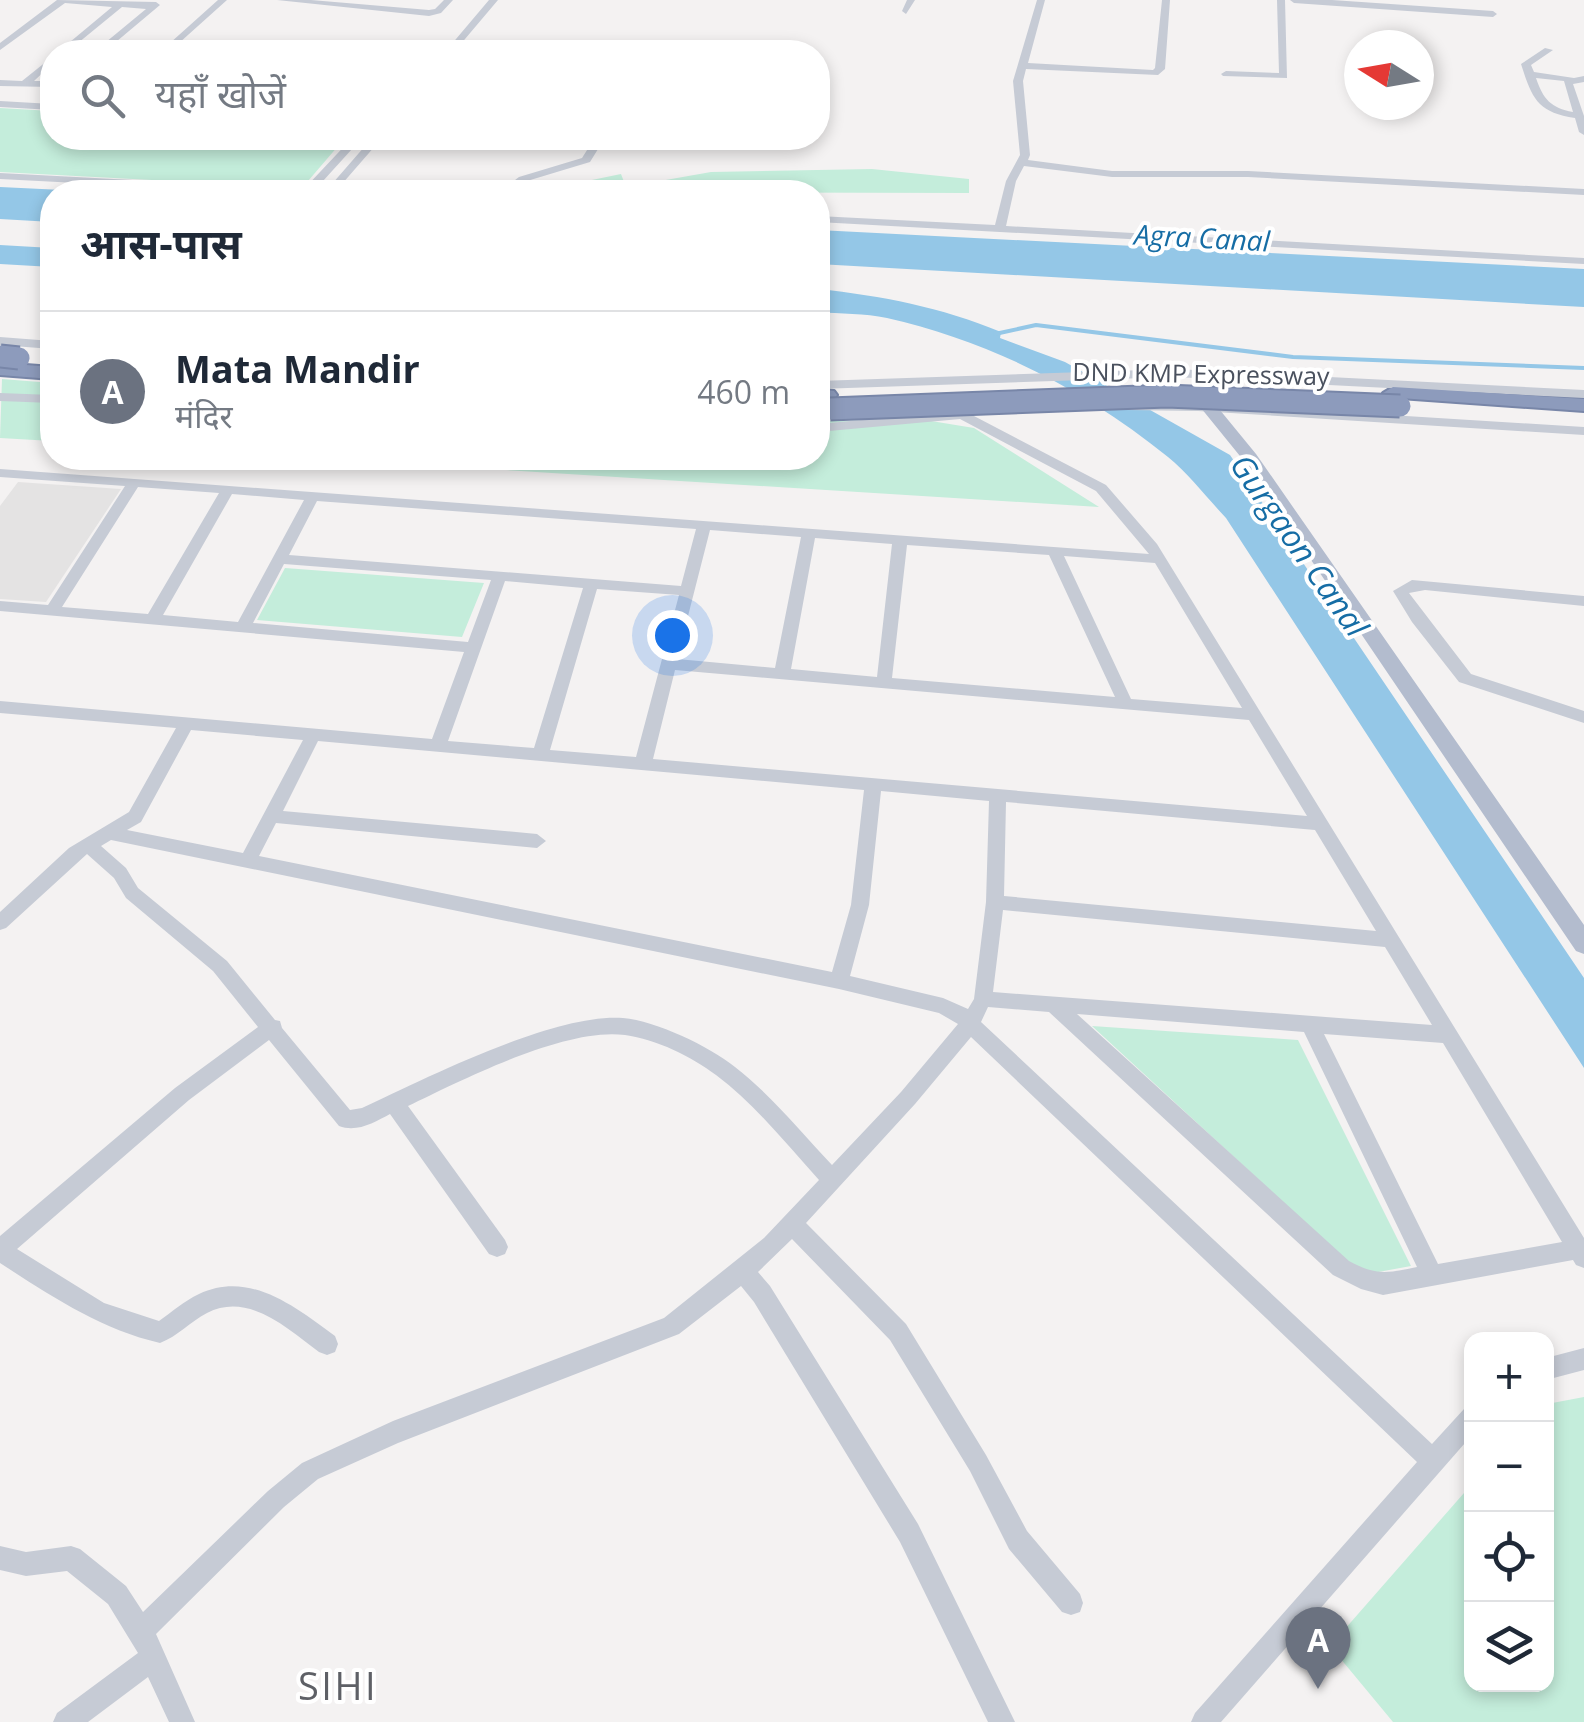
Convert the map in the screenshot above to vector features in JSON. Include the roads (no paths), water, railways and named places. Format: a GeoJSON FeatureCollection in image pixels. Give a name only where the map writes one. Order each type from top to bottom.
{"type":"FeatureCollection","features":[{"type":"Feature","properties":{"kind":"highway"},"geometry":{"type":"LineString","coordinates":[[8,359],[40,360]]}},
{"type":"Feature","properties":{"kind":"highway"},"geometry":{"type":"LineString","coordinates":[[8,359],[40,369]]}},
{"type":"Feature","properties":{"kind":"highway","name":"DND KMP Expressway"},"geometry":{"type":"LineString","coordinates":[[830,399],[1167,396],[1584,405]]}},
{"type":"Feature","properties":{"kind":"highway","name":"DND KMP Expressway"},"geometry":{"type":"LineString","coordinates":[[1397,400],[1584,419]]}},
{"type":"Feature","properties":{"kind":"main road"},"geometry":{"type":"LineString","coordinates":[[1220,409],[1584,919]]}},
{"type":"Feature","properties":{"kind":"main road"},"geometry":{"type":"LineString","coordinates":[[1220,409],[1584,944]]}},
{"type":"Feature","properties":{"kind":"street"},"geometry":{"type":"LineString","coordinates":[[0,48],[64,0],[158,4]]}},
{"type":"Feature","properties":{"kind":"street"},"geometry":{"type":"LineString","coordinates":[[177,40],[222,0]]}},
{"type":"Feature","properties":{"kind":"street"},"geometry":{"type":"LineString","coordinates":[[280,0],[382,4],[434,12],[450,0]]}},
{"type":"Feature","properties":{"kind":"street"},"geometry":{"type":"LineString","coordinates":[[445,40],[478,0]]}},
{"type":"Feature","properties":{"kind":"street"},"geometry":{"type":"LineString","coordinates":[[459,40],[494,0]]}},
{"type":"Feature","properties":{"kind":"street"},"geometry":{"type":"LineString","coordinates":[[906,11],[911,0]]}},
{"type":"Feature","properties":{"kind":"street"},"geometry":{"type":"LineString","coordinates":[[1000,229],[1011,180],[1026,151],[1019,103],[1022,66],[1041,0]]}},
{"type":"Feature","properties":{"kind":"street"},"geometry":{"type":"LineString","coordinates":[[1022,66],[1158,72],[1166,0]]}},
{"type":"Feature","properties":{"kind":"street"},"geometry":{"type":"LineString","coordinates":[[1226,74],[1284,76],[1281,0]]}},
{"type":"Feature","properties":{"kind":"street"},"geometry":{"type":"LineString","coordinates":[[1294,0],[1492,14]]}},
{"type":"Feature","properties":{"kind":"street"},"geometry":{"type":"LineString","coordinates":[[77,40],[121,4]]}},
{"type":"Feature","properties":{"kind":"street"},"geometry":{"type":"LineString","coordinates":[[113,40],[158,4]]}},
{"type":"Feature","properties":{"kind":"street"},"geometry":{"type":"LineString","coordinates":[[1548,50],[1526,64],[1530,75],[1546,108],[1579,116]]}},
{"type":"Feature","properties":{"kind":"street"},"geometry":{"type":"LineString","coordinates":[[24,84],[40,70]]}},
{"type":"Feature","properties":{"kind":"street"},"geometry":{"type":"LineString","coordinates":[[1530,75],[1584,79]]}},
{"type":"Feature","properties":{"kind":"street"},"geometry":{"type":"LineString","coordinates":[[1570,79],[1584,132]]}},
{"type":"Feature","properties":{"kind":"street"},"geometry":{"type":"LineString","coordinates":[[0,82],[40,84]]}},
{"type":"Feature","properties":{"kind":"street"},"geometry":{"type":"LineString","coordinates":[[0,101],[40,103]]}},
{"type":"Feature","properties":{"kind":"street"},"geometry":{"type":"LineString","coordinates":[[317,180],[346,150]]}},
{"type":"Feature","properties":{"kind":"street"},"geometry":{"type":"LineString","coordinates":[[340,180],[367,150]]}},
{"type":"Feature","properties":{"kind":"street"},"geometry":{"type":"LineString","coordinates":[[522,180],[586,160],[592,150]]}},
{"type":"Feature","properties":{"kind":"street"},"geometry":{"type":"LineString","coordinates":[[1020,162],[1112,174],[1248,174],[1584,192]]}},
{"type":"Feature","properties":{"kind":"street"},"geometry":{"type":"LineString","coordinates":[[0,176],[76,180]]}},
{"type":"Feature","properties":{"kind":"street"},"geometry":{"type":"LineString","coordinates":[[830,220],[1584,260]]}},
{"type":"Feature","properties":{"kind":"street"},"geometry":{"type":"LineString","coordinates":[[0,341],[8,359],[40,349]]}},
{"type":"Feature","properties":{"kind":"street"},"geometry":{"type":"LineString","coordinates":[[830,396],[864,384],[1174,373],[1584,394]]}},
{"type":"Feature","properties":{"kind":"street"},"geometry":{"type":"LineString","coordinates":[[1297,381],[1305,414]]}},
{"type":"Feature","properties":{"kind":"street"},"geometry":{"type":"LineString","coordinates":[[864,384],[870,423]]}},
{"type":"Feature","properties":{"kind":"street"},"geometry":{"type":"LineString","coordinates":[[0,397],[40,399]]}},
{"type":"Feature","properties":{"kind":"street"},"geometry":{"type":"LineString","coordinates":[[830,427],[962,414],[1153,407],[1584,431]]}},
{"type":"Feature","properties":{"kind":"street"},"geometry":{"type":"LineString","coordinates":[[962,414],[1101,488],[1160,560],[1581,1254],[1383,1284],[1361,1279],[1341,1268],[1054,1005]]}},
{"type":"Feature","properties":{"kind":"street"},"geometry":{"type":"LineString","coordinates":[[0,492],[7,473],[1160,560]]}},
{"type":"Feature","properties":{"kind":"street"},"geometry":{"type":"LineString","coordinates":[[52,610],[134,483]]}},
{"type":"Feature","properties":{"kind":"street"},"geometry":{"type":"LineString","coordinates":[[154,619],[228,490]]}},
{"type":"Feature","properties":{"kind":"street"},"geometry":{"type":"LineString","coordinates":[[243,627],[313,496]]}},
{"type":"Feature","properties":{"kind":"street"},"geometry":{"type":"LineString","coordinates":[[643,764],[704,525]]}},
{"type":"Feature","properties":{"kind":"street"},"geometry":{"type":"LineString","coordinates":[[782,674],[809,533]]}},
{"type":"Feature","properties":{"kind":"street"},"geometry":{"type":"LineString","coordinates":[[884,683],[900,540]]}},
{"type":"Feature","properties":{"kind":"street"},"geometry":{"type":"LineString","coordinates":[[1054,552],[1126,704]]}},
{"type":"Feature","properties":{"kind":"street"},"geometry":{"type":"LineString","coordinates":[[280,559],[687,591]]}},
{"type":"Feature","properties":{"kind":"street"},"geometry":{"type":"LineString","coordinates":[[438,746],[500,576]]}},
{"type":"Feature","properties":{"kind":"street"},"geometry":{"type":"LineString","coordinates":[[540,754],[591,584]]}},
{"type":"Feature","properties":{"kind":"street"},"geometry":{"type":"LineString","coordinates":[[1584,601],[1425,586],[1404,587],[1400,591],[1416,618],[1465,678],[1584,716]]}},
{"type":"Feature","properties":{"kind":"street"},"geometry":{"type":"LineString","coordinates":[[0,606],[474,648]]}},
{"type":"Feature","properties":{"kind":"street"},"geometry":{"type":"LineString","coordinates":[[668,664],[1255,715]]}},
{"type":"Feature","properties":{"kind":"street"},"geometry":{"type":"LineString","coordinates":[[0,706],[1321,824]]}},
{"type":"Feature","properties":{"kind":"street"},"geometry":{"type":"LineString","coordinates":[[0,923],[87,844],[130,822],[187,723]]}},
{"type":"Feature","properties":{"kind":"street"},"geometry":{"type":"LineString","coordinates":[[248,860],[314,734]]}},
{"type":"Feature","properties":{"kind":"street"},"geometry":{"type":"LineString","coordinates":[[839,982],[860,905],[872,784]]}},
{"type":"Feature","properties":{"kind":"street"},"geometry":{"type":"LineString","coordinates":[[141,1631],[276,1499],[310,1471],[393,1433],[671,1326],[743,1272],[970,1024],[984,999],[996,902],[998,795]]}},
{"type":"Feature","properties":{"kind":"street"},"geometry":{"type":"LineString","coordinates":[[271,816],[537,841]]}},
{"type":"Feature","properties":{"kind":"street"},"geometry":{"type":"LineString","coordinates":[[110,833],[943,1006],[970,1024],[1434,1462]]}},
{"type":"Feature","properties":{"kind":"street"},"geometry":{"type":"LineString","coordinates":[[87,844],[120,873],[132,893],[220,966],[339,1116],[357,1119],[472,1067],[587,1029],[624,1026],[680,1046],[724,1069],[832,1179]]}},
{"type":"Feature","properties":{"kind":"street"},"geometry":{"type":"LineString","coordinates":[[996,902],[1392,940]]}},
{"type":"Feature","properties":{"kind":"street"},"geometry":{"type":"LineString","coordinates":[[984,999],[1450,1035]]}},
{"type":"Feature","properties":{"kind":"street"},"geometry":{"type":"LineString","coordinates":[[1310,1024],[1432,1275]]}},
{"type":"Feature","properties":{"kind":"street"},"geometry":{"type":"LineString","coordinates":[[272,1027],[182,1094],[0,1250],[90,1308],[147,1330],[160,1332],[210,1300],[256,1297],[327,1344]]}},
{"type":"Feature","properties":{"kind":"street"},"geometry":{"type":"LineString","coordinates":[[394,1103],[497,1248]]}},
{"type":"Feature","properties":{"kind":"street"},"geometry":{"type":"LineString","coordinates":[[791,1224],[898,1332],[978,1463],[1018,1540],[1071,1602]]}},
{"type":"Feature","properties":{"kind":"street"},"geometry":{"type":"LineString","coordinates":[[743,1272],[762,1294],[909,1533],[1002,1722]]}},
{"type":"Feature","properties":{"kind":"street"},"geometry":{"type":"LineString","coordinates":[[1554,1367],[1584,1359]]}},
{"type":"Feature","properties":{"kind":"street"},"geometry":{"type":"LineString","coordinates":[[1204,1722],[1468,1422]]}},
{"type":"Feature","properties":{"kind":"street"},"geometry":{"type":"LineString","coordinates":[[0,1558],[26,1564],[71,1558],[117,1595],[141,1631],[182,1722]]}},
{"type":"Feature","properties":{"kind":"street"},"geometry":{"type":"LineString","coordinates":[[66,1722],[154,1657]]}},
{"type":"Feature","properties":{"kind":"water"},"geometry":{"type":"Polygon","coordinates":[[[0,187],[40,189],[40,221],[0,219],[0,187]]]}},
{"type":"Feature","properties":{"kind":"water"},"geometry":{"type":"Polygon","coordinates":[[[830,231],[1584,269],[1584,307],[830,265],[830,231]]]}},
{"type":"Feature","properties":{"kind":"water"},"geometry":{"type":"Polygon","coordinates":[[[0,245],[40,247],[40,266],[0,264],[0,245]]]}},
{"type":"Feature","properties":{"kind":"water"},"geometry":{"type":"Polygon","coordinates":[[[830,291],[911,304],[1001,332],[1000,338],[1065,362],[1230,455],[1584,978],[1584,1068],[1226,518],[1183,471],[1104,410],[1035,371],[962,340],[879,316],[830,313],[830,291]]]}},
{"type":"Feature","properties":{"kind":"waterway"},"geometry":{"type":"LineString","coordinates":[[995,334],[1036,325],[1293,357],[1584,368]]}},
{"type":"Feature","properties":{"kind":"place","name":"Mata Mandir"},"geometry":{"type":"Point","coordinates":[1318,1689]}},
{"type":"Feature","properties":{"kind":"district","name":"SIHI"},"geometry":{"type":"Point","coordinates":[338,1685]}},
{"type":"Feature","properties":{"kind":"water label","name":"Agra Canal"},"geometry":{"type":"Point","coordinates":[1202,237]}},
{"type":"Feature","properties":{"kind":"water label","name":"Gurgaon Canal"},"geometry":{"type":"Point","coordinates":[1300,545]}}]}
